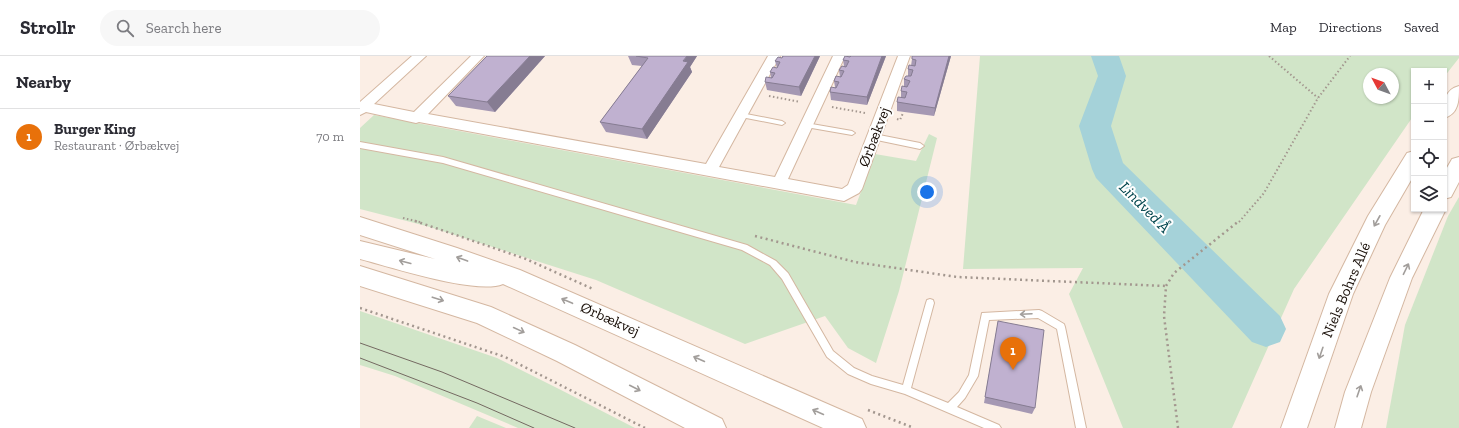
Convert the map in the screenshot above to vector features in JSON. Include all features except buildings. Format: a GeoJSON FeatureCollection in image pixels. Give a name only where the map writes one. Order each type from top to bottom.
{"type":"FeatureCollection","features":[{"type":"Feature","properties":{"kind":"main road"},"geometry":{"type":"LineString","coordinates":[[1447,108],[1459,92]]}},
{"type":"Feature","properties":{"kind":"main road","name":"Niels Bohrs Allé"},"geometry":{"type":"LineString","coordinates":[[1294,428],[1341,294],[1376,222],[1411,163]]}},
{"type":"Feature","properties":{"kind":"main road"},"geometry":{"type":"LineString","coordinates":[[1447,186],[1459,164]]}},
{"type":"Feature","properties":{"kind":"main road"},"geometry":{"type":"LineString","coordinates":[[1348,428],[1358,392],[1401,278],[1434,212]]}},
{"type":"Feature","properties":{"kind":"main road","name":"Ørbækvej"},"geometry":{"type":"LineString","coordinates":[[360,226],[458,257],[512,277],[853,428]]}},
{"type":"Feature","properties":{"kind":"main road"},"geometry":{"type":"LineString","coordinates":[[360,250],[464,276],[512,277]]}},
{"type":"Feature","properties":{"kind":"main road"},"geometry":{"type":"LineString","coordinates":[[360,276],[483,314],[566,353],[713,428]]}},
{"type":"Feature","properties":{"kind":"street","name":"Ørbækvej"},"geometry":{"type":"LineString","coordinates":[[361,108],[420,56]]}},
{"type":"Feature","properties":{"kind":"street"},"geometry":{"type":"LineString","coordinates":[[416,118],[478,56]]}},
{"type":"Feature","properties":{"kind":"street"},"geometry":{"type":"LineString","coordinates":[[709,171],[774,56]]}},
{"type":"Feature","properties":{"kind":"street"},"geometry":{"type":"LineString","coordinates":[[779,183],[839,56]]}},
{"type":"Feature","properties":{"kind":"street","name":"Ørbækvej"},"geometry":{"type":"LineString","coordinates":[[361,108],[844,195],[854,189],[904,56]]}},
{"type":"Feature","properties":{"kind":"lane"},"geometry":{"type":"LineString","coordinates":[[741,115],[782,123]]}},
{"type":"Feature","properties":{"kind":"lane"},"geometry":{"type":"LineString","coordinates":[[806,125],[852,133]]}},
{"type":"Feature","properties":{"kind":"lane"},"geometry":{"type":"LineString","coordinates":[[874,137],[920,146]]}},
{"type":"Feature","properties":{"kind":"lane"},"geometry":{"type":"LineString","coordinates":[[360,145],[443,160],[744,247],[773,263],[785,276],[830,354],[851,371],[871,380],[906,390],[950,408],[982,426],[996,428]]}},
{"type":"Feature","properties":{"kind":"lane"},"geometry":{"type":"LineString","coordinates":[[906,390],[930,303]]}},
{"type":"Feature","properties":{"kind":"lane"},"geometry":{"type":"LineString","coordinates":[[950,408],[962,395],[973,376],[985,316],[1039,314],[1061,327],[1081,428]]}},
{"type":"Feature","properties":{"kind":"path"},"geometry":{"type":"LineString","coordinates":[[1269,56],[1318,98]]}},
{"type":"Feature","properties":{"kind":"path"},"geometry":{"type":"LineString","coordinates":[[1178,428],[1164,316],[1166,286],[1174,273],[1235,226],[1264,193],[1318,98],[1350,56]]}},
{"type":"Feature","properties":{"kind":"path"},"geometry":{"type":"LineString","coordinates":[[748,234],[855,262],[957,277],[1166,286]]}},
{"type":"Feature","properties":{"kind":"path"},"geometry":{"type":"LineString","coordinates":[[360,308],[419,326],[505,357],[645,428]]}},
{"type":"Feature","properties":{"kind":"green space"},"geometry":{"type":"Polygon","coordinates":[[[980,56],[1459,56],[1447,73],[1447,68],[1411,68],[1411,119],[1294,289],[1232,428],[1123,428],[1069,294],[1083,268],[963,269],[980,56]]]}},
{"type":"Feature","properties":{"kind":"green space"},"geometry":{"type":"Polygon","coordinates":[[[374,115],[856,205],[875,154],[916,161],[929,134],[937,138],[899,291],[876,363],[848,348],[825,316],[745,344],[596,280],[430,227],[360,209],[360,128],[374,115]]]}},
{"type":"Feature","properties":{"kind":"green space"},"geometry":{"type":"Polygon","coordinates":[[[1459,197],[1459,428],[1386,428],[1405,325],[1448,216],[1459,197]]]}},
{"type":"Feature","properties":{"kind":"green space"},"geometry":{"type":"Polygon","coordinates":[[[360,311],[497,358],[635,428],[518,428],[395,376],[360,365],[360,311]]]}},
{"type":"Feature","properties":{"kind":"green space"},"geometry":{"type":"Polygon","coordinates":[[[477,416],[506,428],[469,428],[477,416]]]}},
{"type":"Feature","properties":{"kind":"waterway","name":"Lindved Å"},"geometry":{"type":"LineString","coordinates":[[1105,56],[1112,76],[1095,126],[1108,169],[1266,329]]}},
{"type":"Feature","properties":{"kind":"tram line"},"geometry":{"type":"LineString","coordinates":[[360,343],[442,372],[575,428]]}},
{"type":"Feature","properties":{"kind":"tram line"},"geometry":{"type":"LineString","coordinates":[[360,358],[477,403],[534,428]]}},
{"type":"Feature","properties":{"kind":"place","name":"Burger King"},"geometry":{"type":"Point","coordinates":[1013,370]}}]}
